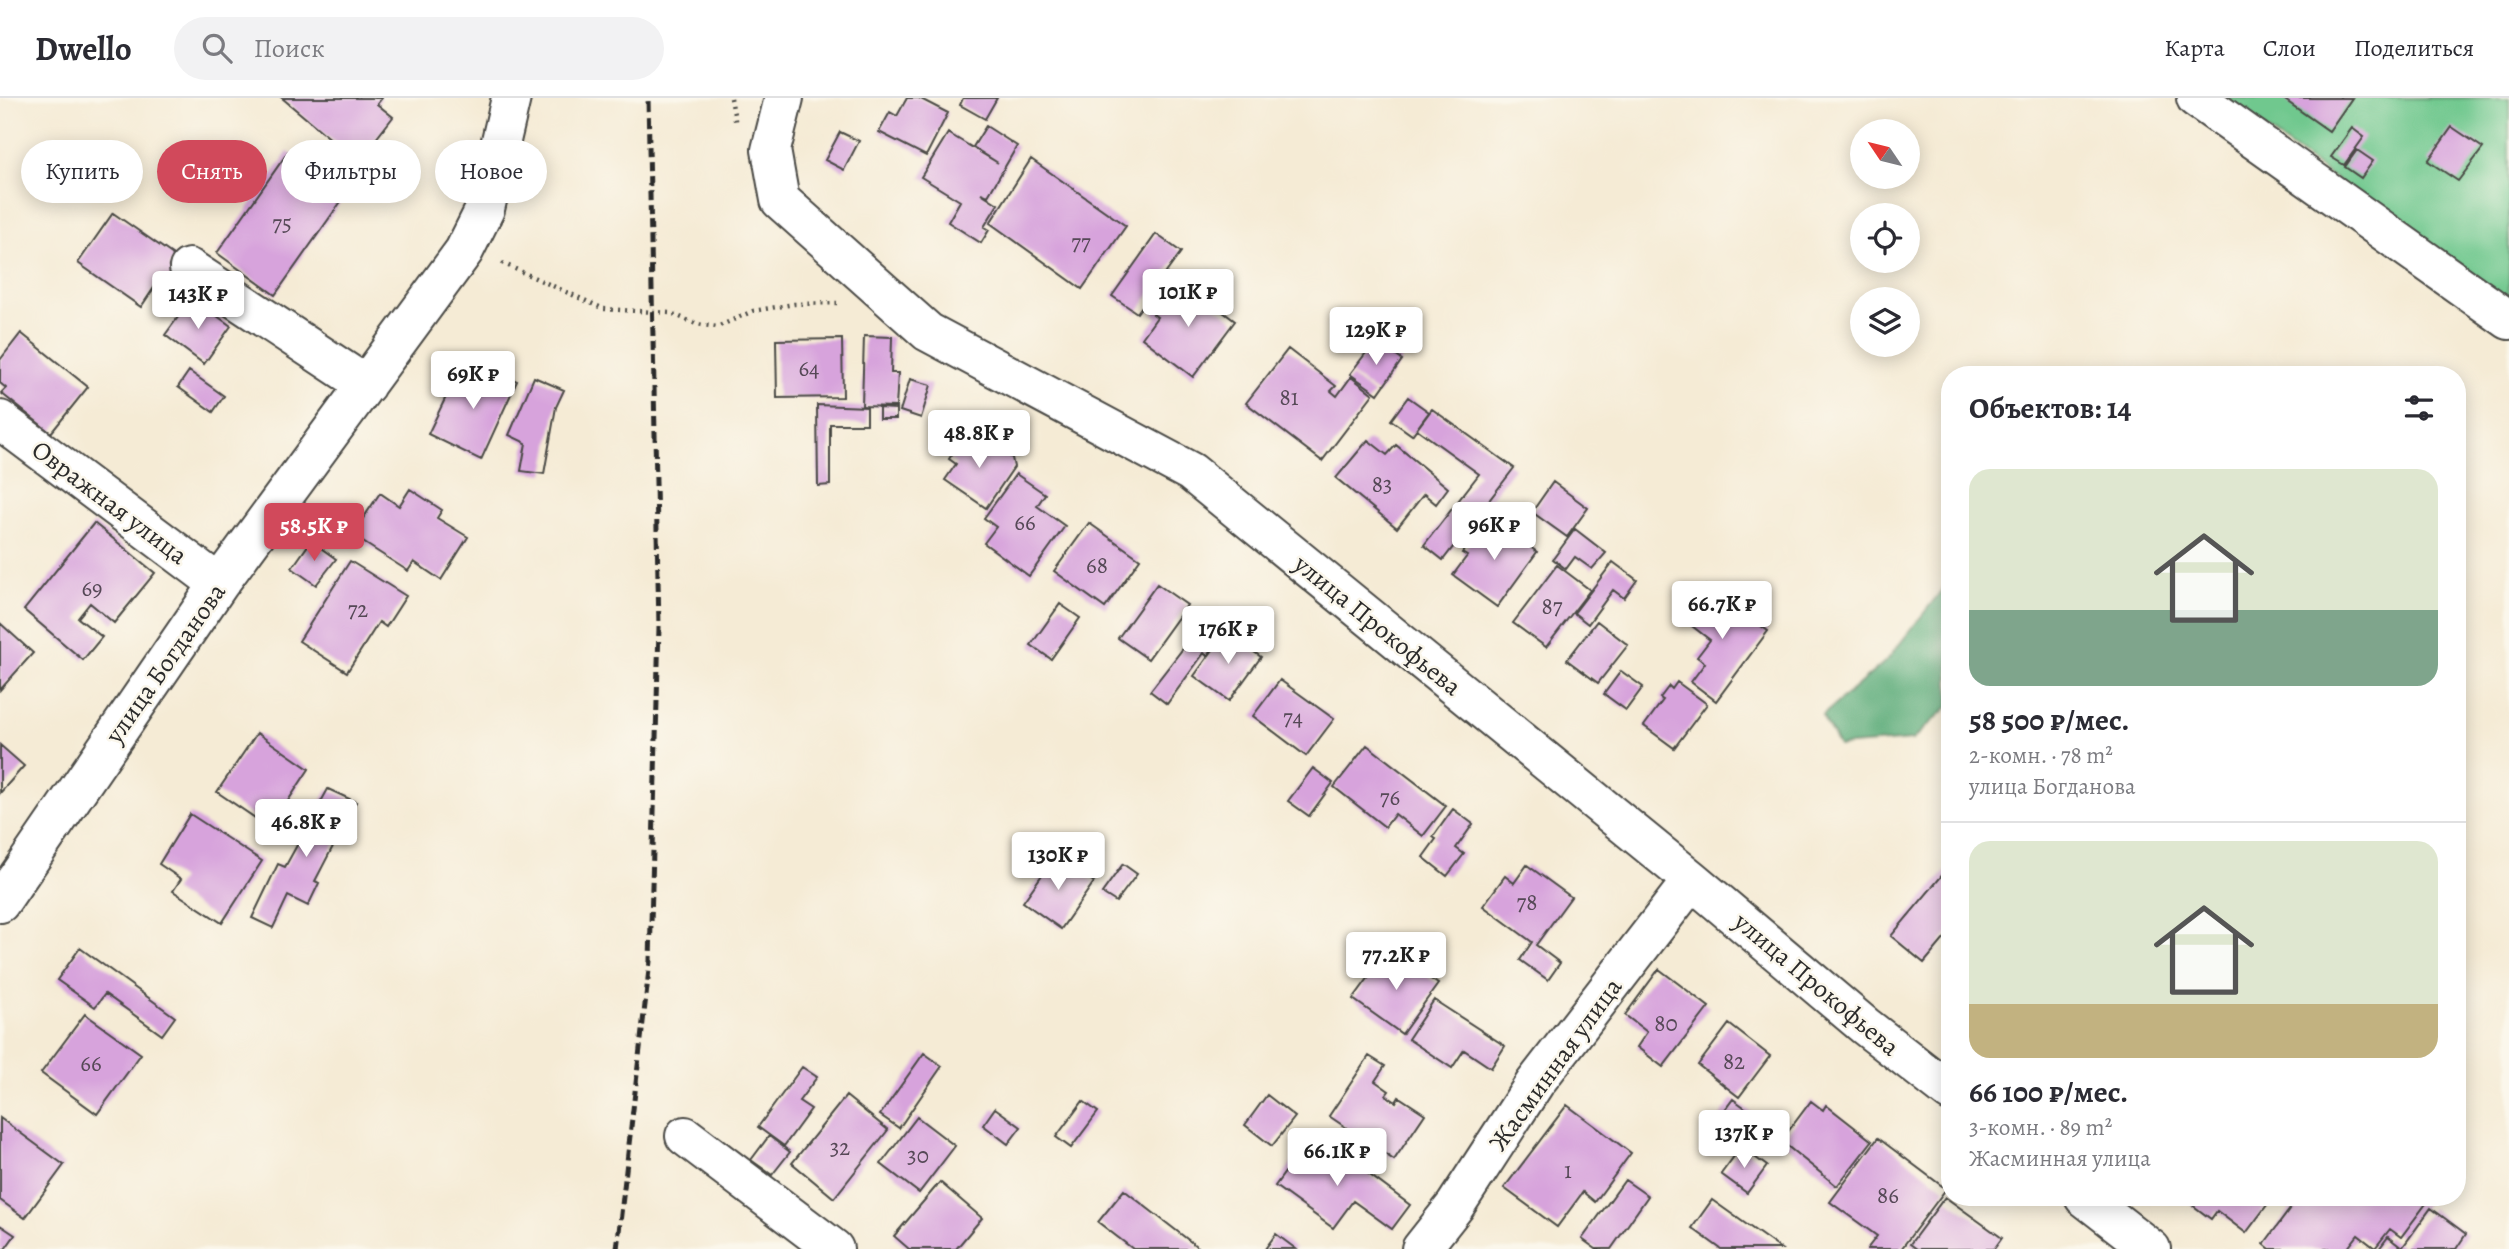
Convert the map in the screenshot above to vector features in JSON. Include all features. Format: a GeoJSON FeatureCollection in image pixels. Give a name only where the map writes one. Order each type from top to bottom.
{"type":"FeatureCollection","features":[{"type":"Feature","properties":{"kind":"street","name":"улица Богданова"},"geometry":{"type":"LineString","coordinates":[[0,903],[219,584],[464,251],[485,209],[511,98]]}},
{"type":"Feature","properties":{"kind":"street","name":"улица Прокофьева"},"geometry":{"type":"LineString","coordinates":[[784,98],[771,150],[780,200],[928,332],[1191,472],[1692,880],[1865,1026],[1941,1085]]}},
{"type":"Feature","properties":{"kind":"street"},"geometry":{"type":"LineString","coordinates":[[2196,98],[2509,320]]}},
{"type":"Feature","properties":{"kind":"street"},"geometry":{"type":"LineString","coordinates":[[189,268],[366,385]]}},
{"type":"Feature","properties":{"kind":"street","name":"Овражная улица"},"geometry":{"type":"LineString","coordinates":[[0,419],[219,584]]}},
{"type":"Feature","properties":{"kind":"street","name":"Жасминная улица"},"geometry":{"type":"LineString","coordinates":[[1421,1249],[1455,1206],[1535,1083],[1692,880]]}},
{"type":"Feature","properties":{"kind":"street"},"geometry":{"type":"LineString","coordinates":[[685,1136],[834,1249]]}},
{"type":"Feature","properties":{"kind":"street"},"geometry":{"type":"LineString","coordinates":[[2096,1206],[2151,1249]]}},
{"type":"Feature","properties":{"kind":"path"},"geometry":{"type":"LineString","coordinates":[[464,251],[522,270],[604,309],[671,313],[696,324],[717,327],[753,311],[793,304],[844,303]]}},
{"type":"Feature","properties":{"kind":"green space"},"geometry":{"type":"Polygon","coordinates":[[[2222,98],[2509,98],[2509,303],[2222,98]]]}},
{"type":"Feature","properties":{"kind":"green space"},"geometry":{"type":"Polygon","coordinates":[[[1941,591],[1941,713],[1912,740],[1839,746],[1822,716],[1887,660],[1941,591]]]}},
{"type":"Feature","properties":{"kind":"building"},"geometry":{"type":"Polygon","coordinates":[[[282,98],[382,98],[377,104],[393,117],[375,140],[332,140],[282,98]]]}},
{"type":"Feature","properties":{"kind":"building"},"geometry":{"type":"Polygon","coordinates":[[[907,98],[919,98],[948,113],[926,156],[879,132],[890,112],[897,116],[907,98]]]}},
{"type":"Feature","properties":{"kind":"building"},"geometry":{"type":"Polygon","coordinates":[[[963,98],[997,98],[985,119],[960,105],[963,98]]]}},
{"type":"Feature","properties":{"kind":"building"},"geometry":{"type":"Polygon","coordinates":[[[2282,98],[2352,98],[2329,131],[2282,98]]]}},
{"type":"Feature","properties":{"kind":"building"},"geometry":{"type":"Polygon","coordinates":[[[986,126],[1017,146],[988,196],[981,193],[998,204],[984,227],[989,230],[981,243],[948,222],[960,201],[921,177],[948,133],[998,163],[973,147],[986,126]]]}},
{"type":"Feature","properties":{"kind":"building"},"geometry":{"type":"Polygon","coordinates":[[[2452,127],[2483,148],[2458,181],[2428,161],[2452,127]]]}},
{"type":"Feature","properties":{"kind":"building"},"geometry":{"type":"Polygon","coordinates":[[[2352,128],[2364,137],[2344,165],[2331,157],[2352,128]]]}},
{"type":"Feature","properties":{"kind":"building"},"geometry":{"type":"Polygon","coordinates":[[[840,132],[859,141],[844,170],[825,160],[840,132]]]}},
{"type":"Feature","properties":{"kind":"building"},"geometry":{"type":"Polygon","coordinates":[[[2357,150],[2373,161],[2361,178],[2345,167],[2357,150]]]}},
{"type":"Feature","properties":{"kind":"building"},"geometry":{"type":"Polygon","coordinates":[[[1031,159],[1126,226],[1082,289],[990,223],[1031,159]]]}},
{"type":"Feature","properties":{"kind":"building"},"geometry":{"type":"Polygon","coordinates":[[[281,162],[281,203],[340,203],[275,295],[217,253],[252,203],[267,203],[267,182],[281,162]]]}},
{"type":"Feature","properties":{"kind":"building"},"geometry":{"type":"Polygon","coordinates":[[[113,213],[176,257],[169,266],[178,271],[171,282],[162,276],[141,307],[78,263],[113,213]]]}},
{"type":"Feature","properties":{"kind":"building"},"geometry":{"type":"Polygon","coordinates":[[[1156,234],[1181,252],[1137,313],[1112,296],[1156,234]]]}},
{"type":"Feature","properties":{"kind":"building"},"geometry":{"type":"Polygon","coordinates":[[[1183,282],[1235,321],[1193,377],[1142,338],[1157,317],[1153,314],[1162,302],[1166,305],[1183,282]]]}},
{"type":"Feature","properties":{"kind":"building"},"geometry":{"type":"Polygon","coordinates":[[[192,298],[231,326],[204,364],[165,335],[192,298]]]}},
{"type":"Feature","properties":{"kind":"building"},"geometry":{"type":"Polygon","coordinates":[[[21,333],[88,387],[51,433],[1,393],[6,388],[0,383],[0,360],[21,333]]]}},
{"type":"Feature","properties":{"kind":"building"},"geometry":{"type":"Polygon","coordinates":[[[864,336],[892,337],[891,373],[898,373],[896,407],[862,406],[864,336]]]}},
{"type":"Feature","properties":{"kind":"building"},"geometry":{"type":"Polygon","coordinates":[[[842,339],[843,397],[777,398],[776,340],[842,339]]]}},
{"type":"Feature","properties":{"kind":"building"},"geometry":{"type":"Polygon","coordinates":[[[1375,341],[1402,360],[1378,394],[1350,374],[1375,341]]]}},
{"type":"Feature","properties":{"kind":"building"},"geometry":{"type":"Polygon","coordinates":[[[1288,349],[1336,386],[1331,391],[1337,396],[1351,377],[1373,394],[1322,461],[1246,403],[1288,349]]]}},
{"type":"Feature","properties":{"kind":"building"},"geometry":{"type":"Polygon","coordinates":[[[486,367],[517,381],[481,460],[428,434],[459,370],[480,380],[486,367]]]}},
{"type":"Feature","properties":{"kind":"building"},"geometry":{"type":"Polygon","coordinates":[[[189,371],[224,396],[213,412],[178,387],[189,371]]]}},
{"type":"Feature","properties":{"kind":"building"},"geometry":{"type":"Polygon","coordinates":[[[534,377],[564,390],[556,407],[544,474],[521,471],[526,443],[509,435],[534,377]]]}},
{"type":"Feature","properties":{"kind":"building"},"geometry":{"type":"Polygon","coordinates":[[[910,379],[931,385],[921,418],[900,411],[910,379]]]}},
{"type":"Feature","properties":{"kind":"building"},"geometry":{"type":"Polygon","coordinates":[[[1408,397],[1429,412],[1412,435],[1391,420],[1408,397]]]}},
{"type":"Feature","properties":{"kind":"building"},"geometry":{"type":"Polygon","coordinates":[[[817,405],[867,407],[867,424],[830,424],[830,485],[818,486],[817,405]]]}},
{"type":"Feature","properties":{"kind":"building"},"geometry":{"type":"Polygon","coordinates":[[[879,408],[896,409],[896,419],[879,419],[879,408]]]}},
{"type":"Feature","properties":{"kind":"building"},"geometry":{"type":"Polygon","coordinates":[[[1432,409],[1514,468],[1443,560],[1424,545],[1479,474],[1417,429],[1432,409]]]}},
{"type":"Feature","properties":{"kind":"building"},"geometry":{"type":"Polygon","coordinates":[[[966,433],[994,453],[1002,451],[1012,458],[1014,467],[986,508],[945,480],[956,464],[949,459],[966,433]]]}},
{"type":"Feature","properties":{"kind":"building"},"geometry":{"type":"Polygon","coordinates":[[[1368,440],[1387,455],[1396,445],[1448,488],[1436,504],[1424,494],[1397,528],[1336,478],[1368,440]]]}},
{"type":"Feature","properties":{"kind":"building"},"geometry":{"type":"Polygon","coordinates":[[[1016,474],[1045,494],[1037,506],[1065,526],[1029,576],[984,543],[996,527],[984,518],[1016,474]]]}},
{"type":"Feature","properties":{"kind":"building"},"geometry":{"type":"Polygon","coordinates":[[[1553,482],[1588,508],[1567,537],[1532,512],[1553,482]]]}},
{"type":"Feature","properties":{"kind":"building"},"geometry":{"type":"Polygon","coordinates":[[[410,489],[442,510],[437,518],[468,537],[441,580],[414,562],[408,571],[352,535],[380,493],[399,506],[410,489]]]}},
{"type":"Feature","properties":{"kind":"building"},"geometry":{"type":"Polygon","coordinates":[[[1489,517],[1537,552],[1497,607],[1453,575],[1467,556],[1462,553],[1489,517]]]}},
{"type":"Feature","properties":{"kind":"building"},"geometry":{"type":"Polygon","coordinates":[[[94,523],[155,573],[114,623],[90,603],[78,618],[102,637],[83,660],[24,610],[94,523]]]}},
{"type":"Feature","properties":{"kind":"building"},"geometry":{"type":"Polygon","coordinates":[[[1089,523],[1140,559],[1105,608],[1054,571],[1089,523]]]}},
{"type":"Feature","properties":{"kind":"building"},"geometry":{"type":"Polygon","coordinates":[[[1575,529],[1606,553],[1592,569],[1575,557],[1566,569],[1553,559],[1575,529]]]}},
{"type":"Feature","properties":{"kind":"building"},"geometry":{"type":"Polygon","coordinates":[[[311,541],[336,559],[316,585],[292,568],[311,541]]]}},
{"type":"Feature","properties":{"kind":"building"},"geometry":{"type":"Polygon","coordinates":[[[350,561],[406,596],[386,627],[379,622],[347,672],[299,641],[350,561]]]}},
{"type":"Feature","properties":{"kind":"building"},"geometry":{"type":"Polygon","coordinates":[[[1613,562],[1637,580],[1624,598],[1613,590],[1588,624],[1574,613],[1613,562]]]}},
{"type":"Feature","properties":{"kind":"building"},"geometry":{"type":"Polygon","coordinates":[[[1557,565],[1590,590],[1546,647],[1513,623],[1557,565]]]}},
{"type":"Feature","properties":{"kind":"building"},"geometry":{"type":"Polygon","coordinates":[[[1157,584],[1187,605],[1148,659],[1118,638],[1157,584]]]}},
{"type":"Feature","properties":{"kind":"building"},"geometry":{"type":"Polygon","coordinates":[[[1706,586],[1768,631],[1716,701],[1691,682],[1705,663],[1697,657],[1710,640],[1683,619],[1706,586]]]}},
{"type":"Feature","properties":{"kind":"building"},"geometry":{"type":"Polygon","coordinates":[[[1060,604],[1080,618],[1051,659],[1031,645],[1060,604]]]}},
{"type":"Feature","properties":{"kind":"building"},"geometry":{"type":"Polygon","coordinates":[[[1209,615],[1227,628],[1207,656],[1204,653],[1167,704],[1150,691],[1209,615]]]}},
{"type":"Feature","properties":{"kind":"building"},"geometry":{"type":"Polygon","coordinates":[[[1597,621],[1628,645],[1598,683],[1567,660],[1597,621]]]}},
{"type":"Feature","properties":{"kind":"building"},"geometry":{"type":"Polygon","coordinates":[[[0,623],[33,653],[0,690],[0,623]]]}},
{"type":"Feature","properties":{"kind":"building"},"geometry":{"type":"Polygon","coordinates":[[[1226,632],[1261,657],[1229,701],[1194,676],[1226,632]]]}},
{"type":"Feature","properties":{"kind":"building"},"geometry":{"type":"Polygon","coordinates":[[[1621,671],[1643,687],[1626,710],[1604,694],[1621,671]]]}},
{"type":"Feature","properties":{"kind":"building"},"geometry":{"type":"Polygon","coordinates":[[[1280,680],[1334,719],[1306,756],[1253,716],[1280,680]]]}},
{"type":"Feature","properties":{"kind":"building"},"geometry":{"type":"Polygon","coordinates":[[[1677,682],[1707,704],[1674,748],[1644,726],[1663,700],[1660,698],[1669,686],[1672,689],[1677,682]]]}},
{"type":"Feature","properties":{"kind":"building"},"geometry":{"type":"Polygon","coordinates":[[[257,733],[309,769],[270,828],[217,792],[257,733]]]}},
{"type":"Feature","properties":{"kind":"building"},"geometry":{"type":"Polygon","coordinates":[[[0,745],[24,766],[0,793],[0,745]]]}},
{"type":"Feature","properties":{"kind":"building"},"geometry":{"type":"Polygon","coordinates":[[[1367,745],[1446,806],[1423,836],[1395,814],[1385,827],[1334,787],[1367,745]]]}},
{"type":"Feature","properties":{"kind":"building"},"geometry":{"type":"Polygon","coordinates":[[[1313,768],[1333,783],[1309,816],[1288,801],[1313,768]]]}},
{"type":"Feature","properties":{"kind":"building"},"geometry":{"type":"Polygon","coordinates":[[[328,789],[356,802],[315,881],[319,883],[308,906],[288,896],[273,928],[252,918],[278,864],[285,867],[328,789]]]}},
{"type":"Feature","properties":{"kind":"building"},"geometry":{"type":"Polygon","coordinates":[[[1453,809],[1473,824],[1456,848],[1464,854],[1447,876],[1423,857],[1436,839],[1433,837],[1453,809]]]}},
{"type":"Feature","properties":{"kind":"building"},"geometry":{"type":"Polygon","coordinates":[[[190,814],[262,861],[222,923],[173,891],[181,879],[159,864],[190,814]]]}},
{"type":"Feature","properties":{"kind":"building"},"geometry":{"type":"Polygon","coordinates":[[[1056,855],[1094,882],[1061,929],[1023,902],[1056,855]]]}},
{"type":"Feature","properties":{"kind":"building"},"geometry":{"type":"Polygon","coordinates":[[[1123,864],[1137,874],[1116,902],[1102,893],[1123,864]]]}},
{"type":"Feature","properties":{"kind":"building"},"geometry":{"type":"Polygon","coordinates":[[[1527,865],[1571,897],[1536,945],[1560,963],[1548,980],[1520,960],[1532,942],[1483,906],[1505,876],[1514,883],[1527,865]]]}},
{"type":"Feature","properties":{"kind":"building"},"geometry":{"type":"Polygon","coordinates":[[[1941,877],[1941,943],[1924,963],[1891,936],[1941,877]]]}},
{"type":"Feature","properties":{"kind":"building"},"geometry":{"type":"Polygon","coordinates":[[[80,948],[175,1017],[162,1035],[105,994],[95,1007],[57,980],[80,948]]]}},
{"type":"Feature","properties":{"kind":"building"},"geometry":{"type":"Polygon","coordinates":[[[1389,950],[1438,984],[1402,1034],[1353,999],[1389,950]]]}},
{"type":"Feature","properties":{"kind":"building"},"geometry":{"type":"Polygon","coordinates":[[[1659,969],[1709,1007],[1663,1067],[1637,1047],[1647,1032],[1625,1015],[1659,969]]]}},
{"type":"Feature","properties":{"kind":"building"},"geometry":{"type":"Polygon","coordinates":[[[1434,1000],[1505,1046],[1491,1068],[1464,1050],[1452,1068],[1408,1039],[1434,1000]]]}},
{"type":"Feature","properties":{"kind":"building"},"geometry":{"type":"Polygon","coordinates":[[[85,1014],[141,1054],[97,1114],[41,1073],[85,1014]]]}},
{"type":"Feature","properties":{"kind":"building"},"geometry":{"type":"Polygon","coordinates":[[[1729,1024],[1770,1056],[1739,1097],[1698,1065],[1729,1024]]]}},
{"type":"Feature","properties":{"kind":"building"},"geometry":{"type":"Polygon","coordinates":[[[924,1053],[942,1066],[899,1128],[880,1115],[924,1053]]]}},
{"type":"Feature","properties":{"kind":"building"},"geometry":{"type":"Polygon","coordinates":[[[1369,1056],[1385,1066],[1375,1081],[1389,1091],[1386,1095],[1396,1102],[1399,1097],[1425,1114],[1394,1160],[1329,1116],[1369,1056]]]}},
{"type":"Feature","properties":{"kind":"building"},"geometry":{"type":"Polygon","coordinates":[[[802,1067],[817,1077],[799,1101],[811,1109],[784,1146],[758,1127],[802,1067]]]}},
{"type":"Feature","properties":{"kind":"building"},"geometry":{"type":"Polygon","coordinates":[[[1267,1095],[1295,1117],[1272,1146],[1245,1125],[1267,1095]]]}},
{"type":"Feature","properties":{"kind":"building"},"geometry":{"type":"Polygon","coordinates":[[[846,1096],[888,1130],[834,1198],[792,1163],[846,1096]]]}},
{"type":"Feature","properties":{"kind":"building"},"geometry":{"type":"Polygon","coordinates":[[[1733,1099],[1759,1118],[1741,1143],[1715,1123],[1733,1099]]]}},
{"type":"Feature","properties":{"kind":"building"},"geometry":{"type":"Polygon","coordinates":[[[1083,1101],[1098,1112],[1071,1148],[1056,1137],[1083,1101]]]}},
{"type":"Feature","properties":{"kind":"building"},"geometry":{"type":"Polygon","coordinates":[[[1811,1101],[1823,1110],[1826,1105],[1872,1141],[1837,1186],[1781,1141],[1811,1101]]]}},
{"type":"Feature","properties":{"kind":"building"},"geometry":{"type":"Polygon","coordinates":[[[1567,1105],[1631,1153],[1595,1202],[1583,1192],[1557,1227],[1504,1188],[1567,1105]]]}},
{"type":"Feature","properties":{"kind":"building"},"geometry":{"type":"Polygon","coordinates":[[[995,1108],[1021,1127],[1008,1144],[983,1125],[995,1108]]]}},
{"type":"Feature","properties":{"kind":"building"},"geometry":{"type":"Polygon","coordinates":[[[917,1117],[955,1146],[919,1193],[881,1164],[917,1117]]]}},
{"type":"Feature","properties":{"kind":"building"},"geometry":{"type":"Polygon","coordinates":[[[0,1118],[64,1165],[25,1218],[0,1200],[0,1118]]]}},
{"type":"Feature","properties":{"kind":"building"},"geometry":{"type":"Polygon","coordinates":[[[769,1136],[790,1152],[772,1175],[751,1160],[769,1136]]]}},
{"type":"Feature","properties":{"kind":"building"},"geometry":{"type":"Polygon","coordinates":[[[1310,1138],[1348,1165],[1351,1161],[1410,1205],[1392,1229],[1353,1201],[1333,1228],[1275,1186],[1310,1138]]]}},
{"type":"Feature","properties":{"kind":"building"},"geometry":{"type":"Polygon","coordinates":[[[1878,1138],[1941,1185],[1941,1196],[1901,1249],[1867,1249],[1877,1236],[1830,1202],[1878,1138]]]}},
{"type":"Feature","properties":{"kind":"building"},"geometry":{"type":"Polygon","coordinates":[[[1741,1147],[1767,1166],[1747,1193],[1721,1174],[1741,1147]]]}},
{"type":"Feature","properties":{"kind":"building"},"geometry":{"type":"Polygon","coordinates":[[[1625,1180],[1648,1196],[1611,1249],[1596,1249],[1582,1239],[1625,1180]]]}},
{"type":"Feature","properties":{"kind":"building"},"geometry":{"type":"Polygon","coordinates":[[[940,1182],[982,1218],[956,1249],[909,1249],[894,1236],[940,1182]]]}},
{"type":"Feature","properties":{"kind":"building"},"geometry":{"type":"Polygon","coordinates":[[[1124,1190],[1200,1249],[1133,1249],[1098,1222],[1124,1190]]]}},
{"type":"Feature","properties":{"kind":"building"},"geometry":{"type":"Polygon","coordinates":[[[1712,1200],[1781,1249],[1721,1249],[1692,1228],[1712,1200]]]}},
{"type":"Feature","properties":{"kind":"building"},"geometry":{"type":"Polygon","coordinates":[[[1941,1202],[1941,1206],[1958,1206],[2002,1238],[1994,1249],[1917,1249],[1910,1244],[1941,1202]]]}},
{"type":"Feature","properties":{"kind":"building"},"geometry":{"type":"Polygon","coordinates":[[[2194,1206],[2266,1206],[2246,1233],[2217,1211],[2211,1219],[2194,1206]]]}},
{"type":"Feature","properties":{"kind":"building"},"geometry":{"type":"Polygon","coordinates":[[[2292,1206],[2424,1206],[2401,1237],[2390,1229],[2375,1248],[2358,1235],[2347,1249],[2270,1249],[2264,1244],[2292,1206]]]}},
{"type":"Feature","properties":{"kind":"building"},"geometry":{"type":"Polygon","coordinates":[[[2431,1208],[2466,1234],[2456,1249],[2379,1249],[2388,1237],[2402,1248],[2431,1208]]]}},
{"type":"Feature","properties":{"kind":"building"},"geometry":{"type":"Polygon","coordinates":[[[0,1225],[15,1235],[5,1249],[0,1249],[0,1225]]]}},
{"type":"Feature","properties":{"kind":"building"},"geometry":{"type":"Polygon","coordinates":[[[1276,1234],[1296,1249],[1265,1249],[1276,1234]]]}},
{"type":"Feature","properties":{"kind":"railway"},"geometry":{"type":"LineString","coordinates":[[617,1249],[650,961],[659,627],[648,98]]}}]}
